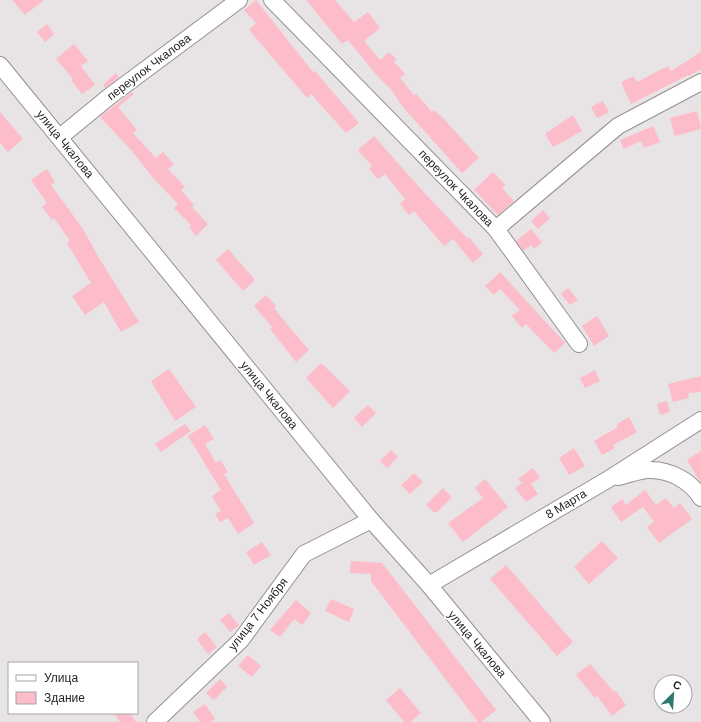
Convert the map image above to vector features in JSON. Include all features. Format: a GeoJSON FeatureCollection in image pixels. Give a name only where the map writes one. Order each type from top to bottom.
{"type":"FeatureCollection","features":[{"type":"Feature","properties":{"kind":"street","name":"переулок Чкалова"},"geometry":{"type":"LineString","coordinates":[[60,137],[110,96],[239,0]]}},
{"type":"Feature","properties":{"kind":"street","name":"переулок Чкалова"},"geometry":{"type":"LineString","coordinates":[[272,0],[496,229],[618,126],[701,82]]}},
{"type":"Feature","properties":{"kind":"street","name":"улица Чкалова"},"geometry":{"type":"LineString","coordinates":[[0,65],[371,520],[429,585],[542,722]]}},
{"type":"Feature","properties":{"kind":"street"},"geometry":{"type":"LineString","coordinates":[[496,229],[579,344]]}},
{"type":"Feature","properties":{"kind":"street","name":"8 Марта"},"geometry":{"type":"LineString","coordinates":[[429,585],[607,480],[701,420]]}},
{"type":"Feature","properties":{"kind":"street"},"geometry":{"type":"LineString","coordinates":[[607,480],[650,469],[667,472],[683,480],[701,498]]}},
{"type":"Feature","properties":{"kind":"street","name":"улица 7 Ноября"},"geometry":{"type":"LineString","coordinates":[[155,722],[241,640],[304,554],[371,520]]}},
{"type":"Feature","properties":{"kind":"building"},"geometry":{"type":"Polygon","coordinates":[[[12,0],[44,0],[25,15],[12,0]]]}},
{"type":"Feature","properties":{"kind":"building"},"geometry":{"type":"Polygon","coordinates":[[[256,0],[313,72],[315,71],[359,123],[346,133],[311,94],[307,98],[249,30],[256,23],[244,10],[256,0]]]}},
{"type":"Feature","properties":{"kind":"building"},"geometry":{"type":"Polygon","coordinates":[[[306,0],[335,0],[354,22],[368,12],[380,28],[364,41],[380,60],[389,52],[397,60],[394,62],[405,74],[400,78],[414,95],[416,94],[432,112],[434,110],[444,119],[479,158],[462,173],[402,106],[390,88],[380,79],[348,40],[342,44],[306,0]]]}},
{"type":"Feature","properties":{"kind":"building"},"geometry":{"type":"Polygon","coordinates":[[[47,24],[54,34],[45,42],[37,32],[47,24]]]}},
{"type":"Feature","properties":{"kind":"building"},"geometry":{"type":"Polygon","coordinates":[[[74,44],[88,61],[81,66],[95,85],[82,94],[71,80],[73,79],[56,59],[74,44]]]}},
{"type":"Feature","properties":{"kind":"building"},"geometry":{"type":"Polygon","coordinates":[[[701,52],[701,69],[631,104],[621,82],[634,76],[637,82],[668,66],[671,71],[701,52]]]}},
{"type":"Feature","properties":{"kind":"building"},"geometry":{"type":"Polygon","coordinates":[[[116,73],[119,77],[105,88],[103,85],[116,73]]]}},
{"type":"Feature","properties":{"kind":"building"},"geometry":{"type":"Polygon","coordinates":[[[132,92],[134,94],[118,107],[137,130],[133,133],[156,158],[163,152],[174,165],[168,169],[185,187],[181,190],[194,205],[192,207],[208,224],[196,236],[189,227],[191,225],[174,208],[178,204],[100,117],[132,92]]]}},
{"type":"Feature","properties":{"kind":"building"},"geometry":{"type":"Polygon","coordinates":[[[603,101],[609,112],[597,118],[591,107],[603,101]]]}},
{"type":"Feature","properties":{"kind":"building"},"geometry":{"type":"Polygon","coordinates":[[[697,111],[701,129],[675,136],[670,118],[697,111]]]}},
{"type":"Feature","properties":{"kind":"building"},"geometry":{"type":"Polygon","coordinates":[[[0,112],[23,139],[8,152],[0,143],[0,112]]]}},
{"type":"Feature","properties":{"kind":"building"},"geometry":{"type":"Polygon","coordinates":[[[573,115],[582,131],[553,147],[545,134],[573,115]]]}},
{"type":"Feature","properties":{"kind":"building"},"geometry":{"type":"Polygon","coordinates":[[[653,126],[660,142],[644,148],[641,141],[624,149],[620,140],[653,126]]]}},
{"type":"Feature","properties":{"kind":"building"},"geometry":{"type":"Polygon","coordinates":[[[374,136],[419,187],[468,239],[469,237],[483,254],[473,263],[453,239],[444,246],[414,211],[409,215],[400,204],[405,199],[385,174],[378,179],[369,169],[372,166],[358,150],[374,136]]]}},
{"type":"Feature","properties":{"kind":"building"},"geometry":{"type":"Polygon","coordinates":[[[47,169],[55,182],[51,185],[83,229],[99,258],[139,322],[121,332],[104,302],[85,315],[72,296],[91,283],[67,243],[70,241],[54,218],[52,220],[42,207],[47,203],[31,180],[47,169]]]}},
{"type":"Feature","properties":{"kind":"building"},"geometry":{"type":"Polygon","coordinates":[[[493,172],[506,186],[502,188],[514,201],[498,215],[474,190],[493,172]]]}},
{"type":"Feature","properties":{"kind":"building"},"geometry":{"type":"Polygon","coordinates":[[[543,210],[550,218],[538,229],[531,221],[543,210]]]}},
{"type":"Feature","properties":{"kind":"building"},"geometry":{"type":"Polygon","coordinates":[[[531,229],[542,242],[534,249],[531,245],[523,251],[516,241],[531,229]]]}},
{"type":"Feature","properties":{"kind":"building"},"geometry":{"type":"Polygon","coordinates":[[[228,249],[255,280],[243,291],[216,260],[228,249]]]}},
{"type":"Feature","properties":{"kind":"building"},"geometry":{"type":"Polygon","coordinates":[[[500,272],[565,343],[554,353],[526,324],[522,328],[512,316],[520,310],[500,289],[494,295],[485,286],[500,272]]]}},
{"type":"Feature","properties":{"kind":"building"},"geometry":{"type":"Polygon","coordinates":[[[568,288],[578,300],[570,305],[561,294],[568,288]]]}},
{"type":"Feature","properties":{"kind":"building"},"geometry":{"type":"Polygon","coordinates":[[[266,295],[276,306],[274,308],[309,350],[296,362],[270,329],[272,327],[254,306],[266,295]]]}},
{"type":"Feature","properties":{"kind":"building"},"geometry":{"type":"Polygon","coordinates":[[[597,316],[609,336],[594,346],[582,326],[597,316]]]}},
{"type":"Feature","properties":{"kind":"building"},"geometry":{"type":"Polygon","coordinates":[[[321,363],[350,391],[333,408],[306,378],[321,363]]]}},
{"type":"Feature","properties":{"kind":"building"},"geometry":{"type":"Polygon","coordinates":[[[169,369],[196,407],[175,421],[151,381],[169,369]]]}},
{"type":"Feature","properties":{"kind":"building"},"geometry":{"type":"Polygon","coordinates":[[[595,370],[600,381],[585,388],[580,378],[595,370]]]}},
{"type":"Feature","properties":{"kind":"building"},"geometry":{"type":"Polygon","coordinates":[[[701,376],[701,392],[688,393],[689,398],[673,402],[668,384],[701,376]]]}},
{"type":"Feature","properties":{"kind":"building"},"geometry":{"type":"Polygon","coordinates":[[[667,401],[670,412],[660,415],[657,404],[667,401]]]}},
{"type":"Feature","properties":{"kind":"building"},"geometry":{"type":"Polygon","coordinates":[[[368,405],[376,413],[362,427],[354,418],[368,405]]]}},
{"type":"Feature","properties":{"kind":"building"},"geometry":{"type":"Polygon","coordinates":[[[629,417],[637,432],[613,445],[615,448],[602,455],[594,441],[618,427],[617,424],[629,417]]]}},
{"type":"Feature","properties":{"kind":"building"},"geometry":{"type":"Polygon","coordinates":[[[185,424],[191,431],[161,452],[155,444],[185,424]]]}},
{"type":"Feature","properties":{"kind":"building"},"geometry":{"type":"Polygon","coordinates":[[[205,425],[214,439],[205,444],[216,463],[220,460],[228,472],[224,474],[254,523],[238,534],[228,518],[220,522],[215,514],[221,511],[212,496],[221,490],[188,436],[205,425]]]}},
{"type":"Feature","properties":{"kind":"building"},"geometry":{"type":"Polygon","coordinates":[[[574,448],[585,466],[569,475],[559,458],[574,448]]]}},
{"type":"Feature","properties":{"kind":"building"},"geometry":{"type":"Polygon","coordinates":[[[391,450],[398,457],[387,468],[380,461],[391,450]]]}},
{"type":"Feature","properties":{"kind":"building"},"geometry":{"type":"Polygon","coordinates":[[[701,451],[701,483],[687,460],[701,451]]]}},
{"type":"Feature","properties":{"kind":"building"},"geometry":{"type":"Polygon","coordinates":[[[533,468],[540,478],[531,484],[538,494],[526,502],[515,488],[522,483],[518,479],[533,468]]]}},
{"type":"Feature","properties":{"kind":"building"},"geometry":{"type":"Polygon","coordinates":[[[414,473],[423,482],[410,494],[401,485],[414,473]]]}},
{"type":"Feature","properties":{"kind":"building"},"geometry":{"type":"Polygon","coordinates":[[[485,479],[508,507],[463,542],[448,523],[483,498],[475,488],[485,479]]]}},
{"type":"Feature","properties":{"kind":"building"},"geometry":{"type":"Polygon","coordinates":[[[443,488],[452,497],[437,512],[433,512],[426,505],[443,488]]]}},
{"type":"Feature","properties":{"kind":"building"},"geometry":{"type":"Polygon","coordinates":[[[645,490],[656,505],[666,498],[674,508],[680,503],[692,519],[659,543],[647,527],[654,522],[643,507],[621,522],[611,507],[622,499],[626,505],[645,490]]]}},
{"type":"Feature","properties":{"kind":"building"},"geometry":{"type":"Polygon","coordinates":[[[602,541],[618,558],[589,584],[574,567],[602,541]]]}},
{"type":"Feature","properties":{"kind":"building"},"geometry":{"type":"Polygon","coordinates":[[[262,542],[271,555],[254,565],[246,552],[262,542]]]}},
{"type":"Feature","properties":{"kind":"building"},"geometry":{"type":"Polygon","coordinates":[[[351,561],[382,563],[496,710],[481,722],[478,722],[371,581],[371,574],[350,573],[351,561]]]}},
{"type":"Feature","properties":{"kind":"building"},"geometry":{"type":"Polygon","coordinates":[[[506,565],[573,642],[557,656],[490,579],[506,565]]]}},
{"type":"Feature","properties":{"kind":"building"},"geometry":{"type":"Polygon","coordinates":[[[331,599],[354,609],[349,622],[325,611],[331,599]]]}},
{"type":"Feature","properties":{"kind":"building"},"geometry":{"type":"Polygon","coordinates":[[[296,600],[311,613],[302,625],[294,619],[280,637],[270,630],[296,600]]]}},
{"type":"Feature","properties":{"kind":"building"},"geometry":{"type":"Polygon","coordinates":[[[229,613],[239,625],[230,632],[220,620],[229,613]]]}},
{"type":"Feature","properties":{"kind":"building"},"geometry":{"type":"Polygon","coordinates":[[[205,632],[217,647],[208,654],[198,641],[198,638],[205,632]]]}},
{"type":"Feature","properties":{"kind":"building"},"geometry":{"type":"Polygon","coordinates":[[[248,655],[261,666],[252,677],[238,666],[248,655]]]}},
{"type":"Feature","properties":{"kind":"building"},"geometry":{"type":"Polygon","coordinates":[[[590,664],[614,692],[616,691],[626,705],[612,716],[597,696],[595,698],[576,675],[590,664]]]}},
{"type":"Feature","properties":{"kind":"building"},"geometry":{"type":"Polygon","coordinates":[[[220,679],[227,687],[214,700],[206,693],[220,679]]]}},
{"type":"Feature","properties":{"kind":"building"},"geometry":{"type":"Polygon","coordinates":[[[400,688],[421,713],[410,722],[404,722],[386,700],[400,688]]]}},
{"type":"Feature","properties":{"kind":"building"},"geometry":{"type":"Polygon","coordinates":[[[205,704],[215,719],[210,722],[200,722],[193,712],[205,704]]]}},
{"type":"Feature","properties":{"kind":"building"},"geometry":{"type":"Polygon","coordinates":[[[115,714],[131,714],[136,722],[120,722],[115,714]]]}}]}
